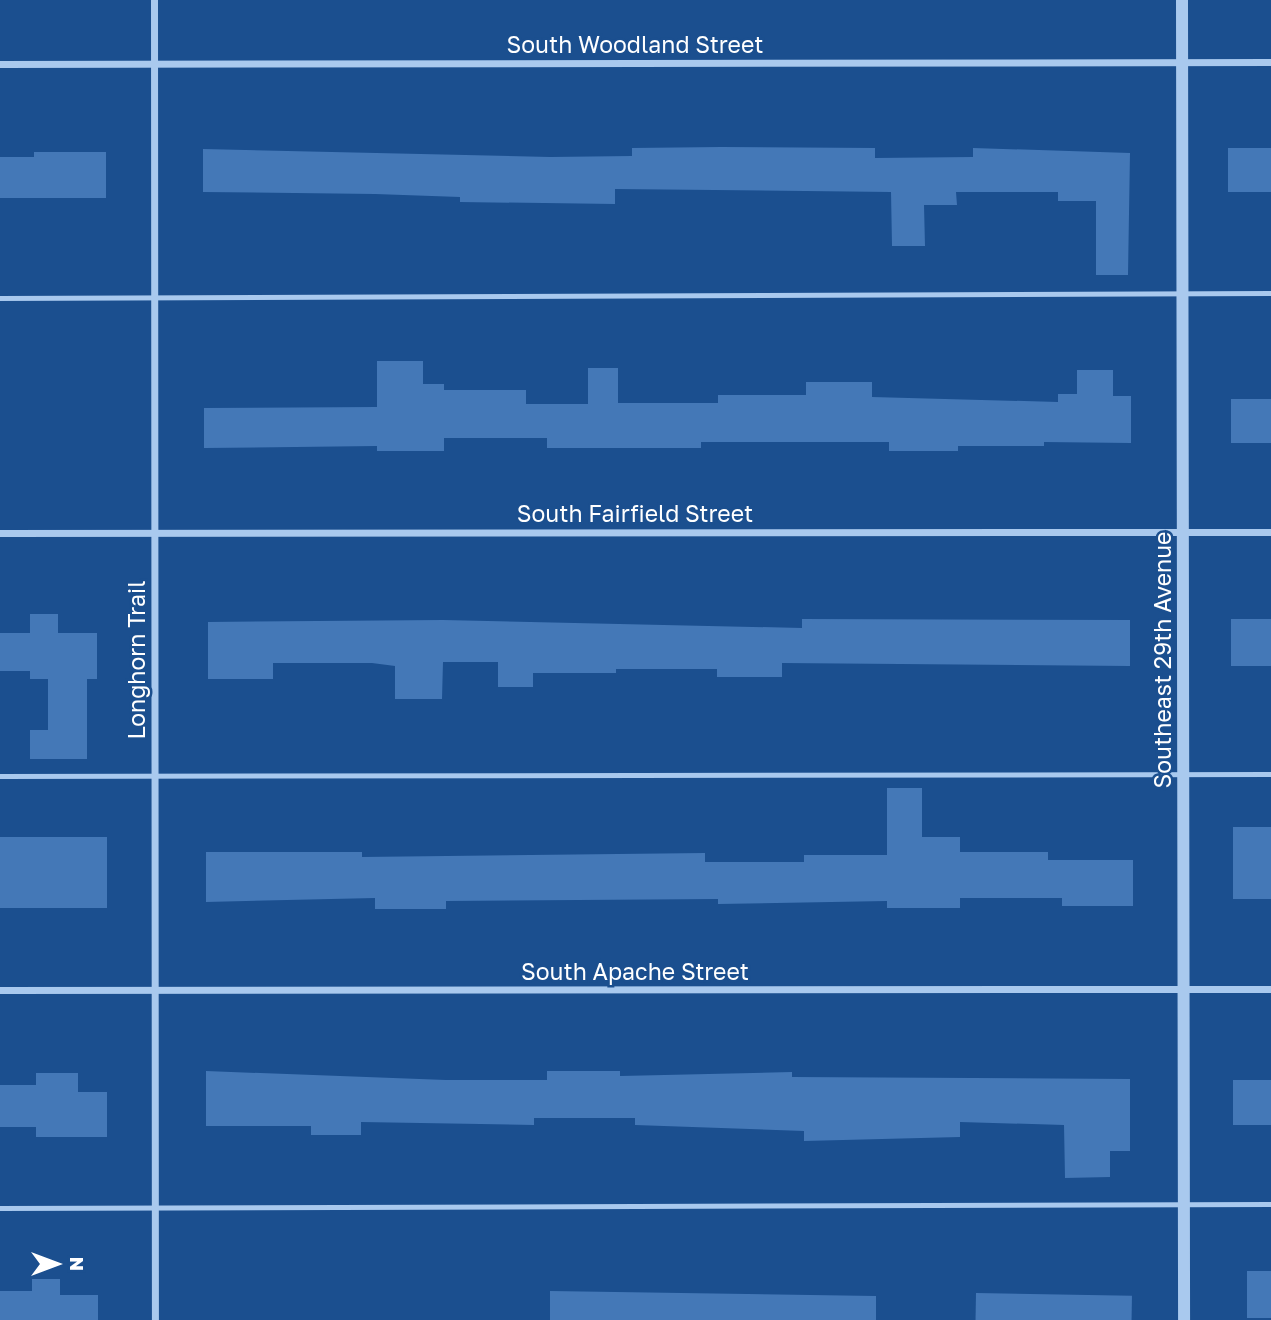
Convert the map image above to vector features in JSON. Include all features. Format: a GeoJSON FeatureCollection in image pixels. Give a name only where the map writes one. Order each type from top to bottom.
{"type":"FeatureCollection","features":[{"type":"Feature","properties":{"kind":"street","name":"Longhorn Trail"},"geometry":{"type":"LineString","coordinates":[[154,0],[155,1320]]}},
{"type":"Feature","properties":{"kind":"street","name":"Southeast 29th Avenue"},"geometry":{"type":"LineString","coordinates":[[1182,0],[1184,1320]]}},
{"type":"Feature","properties":{"kind":"street","name":"South Woodland Street"},"geometry":{"type":"LineString","coordinates":[[0,64],[1271,62]]}},
{"type":"Feature","properties":{"kind":"street","name":"South Fairfield Street"},"geometry":{"type":"LineString","coordinates":[[0,533],[1271,531]]}},
{"type":"Feature","properties":{"kind":"street","name":"South Apache Street"},"geometry":{"type":"LineString","coordinates":[[0,990],[1271,989]]}},
{"type":"Feature","properties":{"kind":"lane"},"geometry":{"type":"LineString","coordinates":[[0,298],[1271,293]]}},
{"type":"Feature","properties":{"kind":"lane"},"geometry":{"type":"LineString","coordinates":[[0,776],[1271,774]]}},
{"type":"Feature","properties":{"kind":"lane"},"geometry":{"type":"LineString","coordinates":[[0,1208],[1271,1204]]}},
{"type":"Feature","properties":{"kind":"building"},"geometry":{"type":"Polygon","coordinates":[[[632,148],[875,148],[875,158],[973,157],[973,148],[1130,153],[1128,275],[1096,275],[1096,201],[1058,201],[1058,192],[956,192],[957,205],[924,205],[925,246],[892,246],[891,192],[615,189],[615,204],[460,202],[460,197],[375,194],[203,192],[203,149],[550,157],[632,156],[632,148]]]}},
{"type":"Feature","properties":{"kind":"building"},"geometry":{"type":"Polygon","coordinates":[[[1228,148],[1271,148],[1271,192],[1228,192],[1228,148]]]}},
{"type":"Feature","properties":{"kind":"building"},"geometry":{"type":"Polygon","coordinates":[[[34,152],[106,152],[106,198],[0,198],[0,157],[34,157],[34,152]]]}},
{"type":"Feature","properties":{"kind":"building"},"geometry":{"type":"Polygon","coordinates":[[[377,361],[423,361],[423,384],[444,384],[444,390],[526,390],[526,404],[588,404],[588,368],[618,368],[618,403],[718,403],[718,395],[806,395],[806,382],[872,382],[872,397],[1058,402],[1058,394],[1077,394],[1077,370],[1113,370],[1113,396],[1131,396],[1131,443],[1044,442],[1044,446],[958,446],[958,451],[889,451],[889,442],[701,442],[701,448],[547,448],[547,438],[444,438],[444,451],[377,451],[377,446],[204,448],[204,408],[377,407],[377,361]]]}},
{"type":"Feature","properties":{"kind":"building"},"geometry":{"type":"Polygon","coordinates":[[[1231,399],[1271,399],[1271,443],[1231,443],[1231,399]]]}},
{"type":"Feature","properties":{"kind":"building"},"geometry":{"type":"Polygon","coordinates":[[[30,614],[58,614],[58,633],[97,633],[97,679],[87,679],[87,759],[30,759],[30,730],[48,730],[48,679],[30,679],[30,671],[0,671],[0,633],[30,633],[30,614]]]}},
{"type":"Feature","properties":{"kind":"building"},"geometry":{"type":"Polygon","coordinates":[[[802,619],[1130,620],[1130,666],[782,663],[782,677],[717,677],[717,669],[616,669],[616,673],[533,673],[533,687],[498,687],[498,662],[443,662],[442,699],[395,699],[395,666],[372,663],[273,663],[273,679],[208,679],[208,622],[443,620],[802,628],[802,619]]]}},
{"type":"Feature","properties":{"kind":"building"},"geometry":{"type":"Polygon","coordinates":[[[1231,619],[1271,619],[1271,666],[1231,666],[1231,619]]]}},
{"type":"Feature","properties":{"kind":"building"},"geometry":{"type":"Polygon","coordinates":[[[887,788],[922,788],[922,837],[960,837],[960,852],[1048,852],[1048,860],[1133,860],[1133,906],[1062,906],[1062,898],[960,898],[960,908],[887,908],[887,901],[718,904],[718,899],[446,901],[446,909],[375,909],[375,898],[206,902],[206,852],[362,852],[362,857],[705,853],[705,862],[804,862],[804,855],[887,855],[887,788]]]}},
{"type":"Feature","properties":{"kind":"building"},"geometry":{"type":"Polygon","coordinates":[[[1233,827],[1271,827],[1271,899],[1233,899],[1233,827]]]}},
{"type":"Feature","properties":{"kind":"building"},"geometry":{"type":"Polygon","coordinates":[[[0,837],[107,837],[107,908],[0,908],[0,837]]]}},
{"type":"Feature","properties":{"kind":"building"},"geometry":{"type":"Polygon","coordinates":[[[206,1071],[446,1080],[547,1080],[547,1071],[620,1071],[620,1076],[792,1072],[792,1077],[1130,1079],[1130,1151],[1110,1151],[1110,1177],[1065,1178],[1064,1125],[960,1122],[960,1137],[804,1141],[804,1131],[635,1125],[635,1118],[534,1118],[534,1125],[361,1122],[361,1135],[311,1135],[311,1126],[206,1126],[206,1071]]]}},
{"type":"Feature","properties":{"kind":"building"},"geometry":{"type":"Polygon","coordinates":[[[36,1073],[78,1073],[78,1092],[107,1092],[107,1137],[36,1137],[36,1127],[0,1127],[0,1085],[36,1085],[36,1073]]]}},
{"type":"Feature","properties":{"kind":"building"},"geometry":{"type":"Polygon","coordinates":[[[1233,1080],[1271,1080],[1271,1125],[1233,1125],[1233,1080]]]}},
{"type":"Feature","properties":{"kind":"building"},"geometry":{"type":"Polygon","coordinates":[[[1247,1271],[1271,1271],[1271,1318],[1247,1318],[1247,1271]]]}},
{"type":"Feature","properties":{"kind":"building"},"geometry":{"type":"Polygon","coordinates":[[[32,1279],[60,1279],[60,1295],[98,1295],[98,1320],[0,1320],[0,1291],[32,1291],[32,1279]]]}},
{"type":"Feature","properties":{"kind":"building"},"geometry":{"type":"Polygon","coordinates":[[[550,1291],[876,1296],[876,1320],[550,1320],[550,1291]]]}},
{"type":"Feature","properties":{"kind":"building"},"geometry":{"type":"Polygon","coordinates":[[[976,1293],[1132,1296],[1132,1320],[976,1320],[976,1293]]]}}]}
